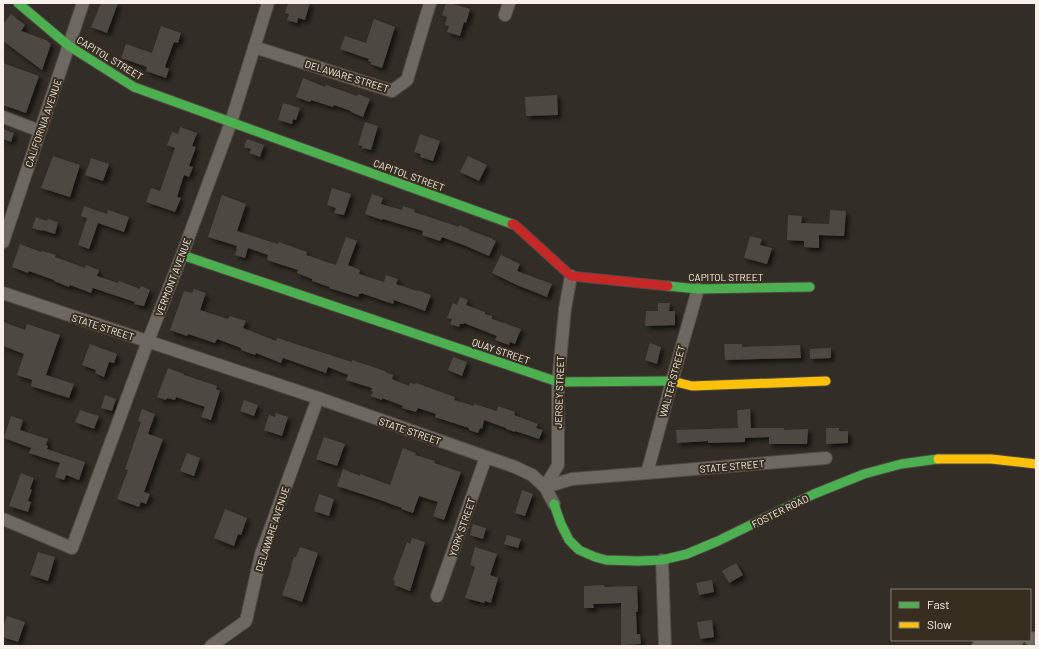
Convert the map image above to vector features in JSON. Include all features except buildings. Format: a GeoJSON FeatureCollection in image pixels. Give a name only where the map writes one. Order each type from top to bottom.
{"type":"FeatureCollection","features":[{"type":"Feature","properties":{"kind":"street","name":"CAPITOL STREET"},"geometry":{"type":"LineString","coordinates":[[18,3],[70,46],[134,87],[515,225],[571,276],[698,289],[810,287]]}},
{"type":"Feature","properties":{"kind":"street","name":"CALIFORNIA AVENUE"},"geometry":{"type":"LineString","coordinates":[[3,242],[70,46],[83,3]]}},
{"type":"Feature","properties":{"kind":"street","name":"VERMONT AVENUE"},"geometry":{"type":"LineString","coordinates":[[4,523],[72,548],[231,122],[268,3]]}},
{"type":"Feature","properties":{"kind":"street","name":"DELAWARE STREET"},"geometry":{"type":"LineString","coordinates":[[254,47],[392,91],[407,80],[430,3]]}},
{"type":"Feature","properties":{"kind":"street"},"geometry":{"type":"LineString","coordinates":[[505,15],[509,3]]}},
{"type":"Feature","properties":{"kind":"street"},"geometry":{"type":"LineString","coordinates":[[3,117],[40,132]]}},
{"type":"Feature","properties":{"kind":"street","name":"QUAY STREET"},"geometry":{"type":"LineString","coordinates":[[182,255],[558,382],[672,381],[692,386],[826,381]]}},
{"type":"Feature","properties":{"kind":"street","name":"JERSEY STREET"},"geometry":{"type":"LineString","coordinates":[[545,487],[558,465],[558,382],[564,309],[571,276]]}},
{"type":"Feature","properties":{"kind":"street","name":"WALTER STREET"},"geometry":{"type":"LineString","coordinates":[[647,473],[698,289]]}},
{"type":"Feature","properties":{"kind":"street","name":"STATE STREET"},"geometry":{"type":"LineString","coordinates":[[3,293],[318,398],[515,467],[532,475],[545,487],[572,479],[826,458]]}},
{"type":"Feature","properties":{"kind":"street","name":"DELAWARE AVENUE"},"geometry":{"type":"LineString","coordinates":[[211,646],[246,621],[262,554],[318,398]]}},
{"type":"Feature","properties":{"kind":"street","name":"YORK STREET"},"geometry":{"type":"LineString","coordinates":[[437,596],[486,457]]}},
{"type":"Feature","properties":{"kind":"street","name":"FOSTER ROAD"},"geometry":{"type":"LineString","coordinates":[[554,504],[561,524],[569,540],[580,550],[606,560],[662,560],[687,554],[718,541],[814,494],[864,474],[893,466],[940,459],[991,459],[1036,464]]}},
{"type":"Feature","properties":{"kind":"street"},"geometry":{"type":"LineString","coordinates":[[545,487],[554,504]]}},
{"type":"Feature","properties":{"kind":"street"},"geometry":{"type":"LineString","coordinates":[[662,560],[665,646]]}},
{"type":"Feature","properties":{"kind":"street"},"geometry":{"type":"LineString","coordinates":[[978,646],[1009,641]]}},
{"type":"Feature","properties":{"kind":"traffic: fast"},"geometry":{"type":"LineString","coordinates":[[18,3],[69,46],[134,87],[512,224]]}},
{"type":"Feature","properties":{"kind":"traffic: fast"},"geometry":{"type":"LineString","coordinates":[[182,255],[558,382],[672,381]]}},
{"type":"Feature","properties":{"kind":"traffic: fast"},"geometry":{"type":"LineString","coordinates":[[668,286],[698,289],[810,287]]}},
{"type":"Feature","properties":{"kind":"traffic: fast"},"geometry":{"type":"LineString","coordinates":[[554,504],[561,524],[569,540],[579,550],[606,560],[662,560],[687,554],[718,541],[814,494],[864,474],[901,464],[938,459]]}},
{"type":"Feature","properties":{"kind":"traffic: slow"},"geometry":{"type":"LineString","coordinates":[[672,381],[692,386],[826,381]]}},
{"type":"Feature","properties":{"kind":"traffic: slow"},"geometry":{"type":"LineString","coordinates":[[938,459],[991,459],[1036,464]]}},
{"type":"Feature","properties":{"kind":"traffic: jam"},"geometry":{"type":"LineString","coordinates":[[512,224],[515,225],[571,276],[668,286]]}}]}
